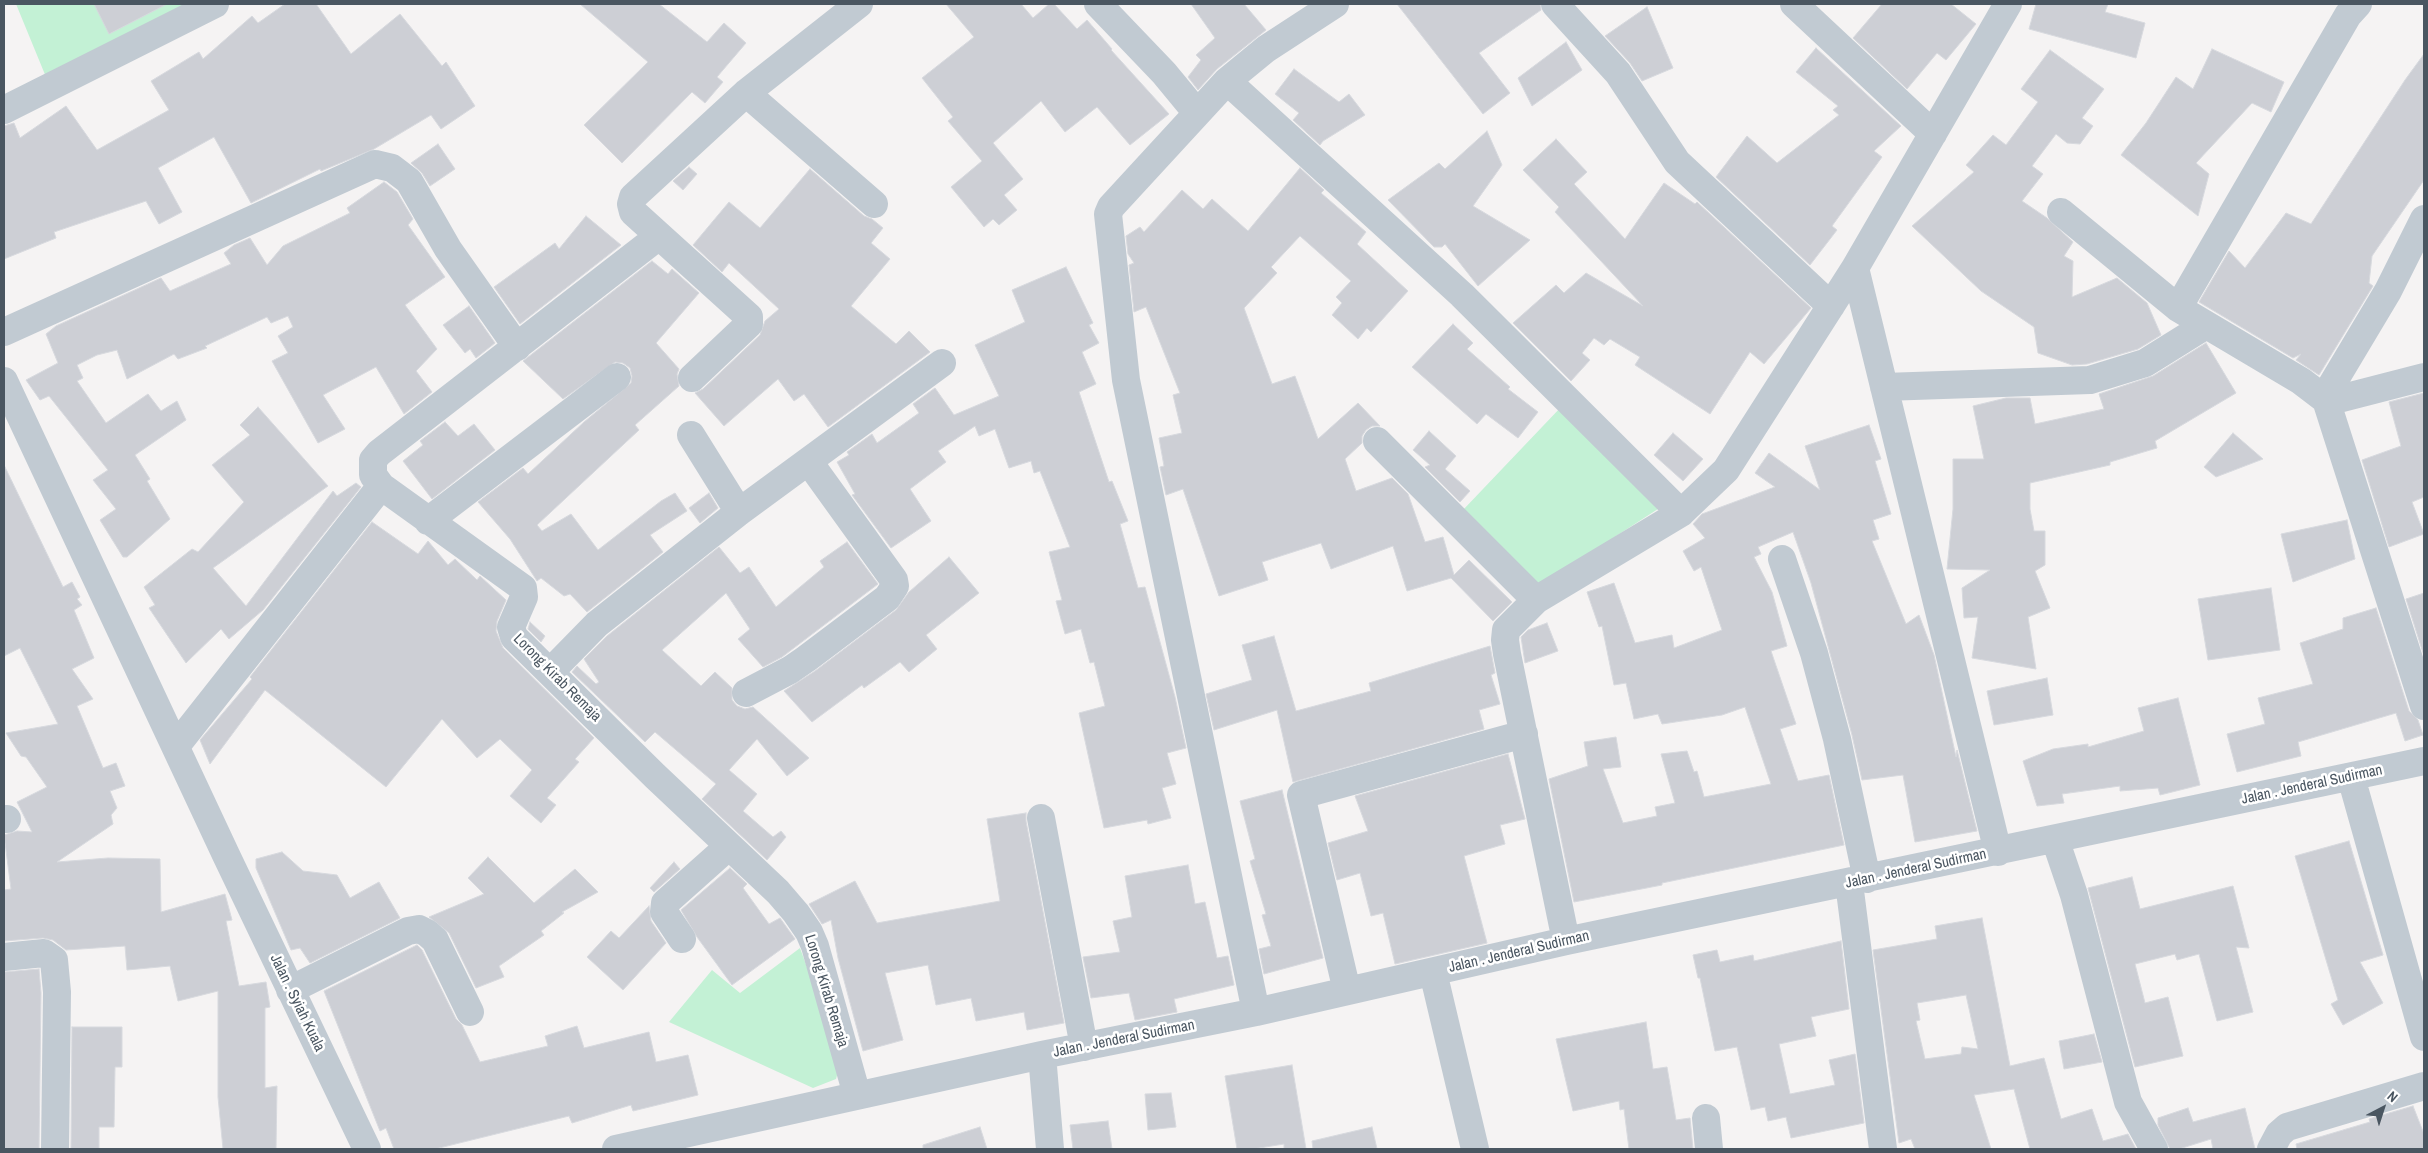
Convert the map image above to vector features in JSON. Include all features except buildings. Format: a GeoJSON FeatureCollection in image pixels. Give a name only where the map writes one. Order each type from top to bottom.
{"type":"FeatureCollection","features":[{"type":"Feature","properties":{"kind":"street"},"geometry":{"type":"LineString","coordinates":[[4,110],[215,4]]}},
{"type":"Feature","properties":{"kind":"street"},"geometry":{"type":"LineString","coordinates":[[692,378],[749,324],[750,320],[746,314],[633,212],[632,204],[634,197],[746,94],[859,4]]}},
{"type":"Feature","properties":{"kind":"street"},"geometry":{"type":"LineString","coordinates":[[1098,4],[1164,73],[1197,113]]}},
{"type":"Feature","properties":{"kind":"street"},"geometry":{"type":"LineString","coordinates":[[1256,1012],[1126,380],[1108,214],[1111,206],[1227,80],[1266,49],[1335,4]]}},
{"type":"Feature","properties":{"kind":"street"},"geometry":{"type":"LineString","coordinates":[[1554,4],[1618,73],[1677,162],[1831,306]]}},
{"type":"Feature","properties":{"kind":"street"},"geometry":{"type":"LineString","coordinates":[[1794,4],[1933,134]]}},
{"type":"Feature","properties":{"kind":"street"},"geometry":{"type":"LineString","coordinates":[[1566,941],[1505,640],[1506,630],[1536,600],[1681,513],[1726,470],[1855,268],[2008,4]]}},
{"type":"Feature","properties":{"kind":"street"},"geometry":{"type":"LineString","coordinates":[[2178,308],[2348,15],[2358,4]]}},
{"type":"Feature","properties":{"kind":"street"},"geometry":{"type":"LineString","coordinates":[[1227,80],[1462,295],[1681,513]]}},
{"type":"Feature","properties":{"kind":"street"},"geometry":{"type":"LineString","coordinates":[[746,94],[874,204]]}},
{"type":"Feature","properties":{"kind":"street"},"geometry":{"type":"LineString","coordinates":[[4,332],[375,164],[392,168],[409,181],[448,249],[517,347]]}},
{"type":"Feature","properties":{"kind":"street"},"geometry":{"type":"LineString","coordinates":[[2061,212],[2178,308],[2301,381],[2326,400],[2424,706]]}},
{"type":"Feature","properties":{"kind":"street"},"geometry":{"type":"LineString","coordinates":[[2326,400],[2388,290],[2424,219]]}},
{"type":"Feature","properties":{"kind":"street"},"geometry":{"type":"LineString","coordinates":[[176,746],[381,486],[373,475],[372,466],[373,460],[379,453],[659,236]]}},
{"type":"Feature","properties":{"kind":"street"},"geometry":{"type":"LineString","coordinates":[[1855,268],[1998,852]]}},
{"type":"Feature","properties":{"kind":"street"},"geometry":{"type":"LineString","coordinates":[[1884,387],[2090,380],[2145,363],[2206,325]]}},
{"type":"Feature","properties":{"kind":"street"},"geometry":{"type":"LineString","coordinates":[[550,672],[597,624],[739,512],[810,462],[942,363]]}},
{"type":"Feature","properties":{"kind":"street"},"geometry":{"type":"LineString","coordinates":[[428,521],[618,377]]}},
{"type":"Feature","properties":{"kind":"street"},"geometry":{"type":"LineString","coordinates":[[2326,400],[2424,377]]}},
{"type":"Feature","properties":{"kind":"street","name":"Jalan . Syiah Kuala"},"geometry":{"type":"LineString","coordinates":[[4,381],[227,857],[367,1149]]}},
{"type":"Feature","properties":{"kind":"street"},"geometry":{"type":"LineString","coordinates":[[691,435],[739,512]]}},
{"type":"Feature","properties":{"kind":"street"},"geometry":{"type":"LineString","coordinates":[[1376,441],[1536,600]]}},
{"type":"Feature","properties":{"kind":"street"},"geometry":{"type":"LineString","coordinates":[[746,693],[806,660],[887,598],[895,586],[894,580],[810,462]]}},
{"type":"Feature","properties":{"kind":"street","name":"Lorong Kirab Remaja"},"geometry":{"type":"LineString","coordinates":[[381,486],[522,588],[524,598],[511,632],[778,892],[809,932],[857,1095]]}},
{"type":"Feature","properties":{"kind":"street"},"geometry":{"type":"LineString","coordinates":[[1782,558],[1822,682],[1848,788],[1883,1149]]}},
{"type":"Feature","properties":{"kind":"street"},"geometry":{"type":"LineString","coordinates":[[1347,991],[1301,795],[1524,734]]}},
{"type":"Feature","properties":{"kind":"street","name":"Jalan . Jenderal Sudirman"},"geometry":{"type":"LineString","coordinates":[[616,1149],[1042,1055],[1256,1012],[1566,941],[1998,852],[2424,761]]}},
{"type":"Feature","properties":{"kind":"street"},"geometry":{"type":"LineString","coordinates":[[2351,777],[2418,992],[2424,1037]]}},
{"type":"Feature","properties":{"kind":"street"},"geometry":{"type":"LineString","coordinates":[[1042,818],[1084,1047]]}},
{"type":"Feature","properties":{"kind":"street"},"geometry":{"type":"LineString","coordinates":[[2055,839],[2074,895],[2128,1102],[2154,1149]]}},
{"type":"Feature","properties":{"kind":"street"},"geometry":{"type":"LineString","coordinates":[[682,939],[664,912],[665,903],[729,846]]}},
{"type":"Feature","properties":{"kind":"street"},"geometry":{"type":"LineString","coordinates":[[290,990],[408,931],[419,930],[427,933],[435,940],[470,1012]]}},
{"type":"Feature","properties":{"kind":"street"},"geometry":{"type":"LineString","coordinates":[[4,957],[44,953],[54,960],[56,968],[55,1149]]}},
{"type":"Feature","properties":{"kind":"street"},"geometry":{"type":"LineString","coordinates":[[1433,972],[1475,1149]]}},
{"type":"Feature","properties":{"kind":"street"},"geometry":{"type":"LineString","coordinates":[[1042,1055],[1050,1149]]}},
{"type":"Feature","properties":{"kind":"street"},"geometry":{"type":"LineString","coordinates":[[2271,1149],[2279,1134],[2287,1127],[2424,1086]]}},
{"type":"Feature","properties":{"kind":"street"},"geometry":{"type":"LineString","coordinates":[[1706,1118],[1709,1149]]}},
{"type":"Feature","properties":{"kind":"green space"},"geometry":{"type":"Polygon","coordinates":[[[16,4],[189,4],[46,77],[16,4]]]}},
{"type":"Feature","properties":{"kind":"green space"},"geometry":{"type":"Polygon","coordinates":[[[1562,406],[1661,507],[1536,588],[1463,510],[1562,406]]]}},
{"type":"Feature","properties":{"kind":"green space"},"geometry":{"type":"Polygon","coordinates":[[[800,948],[841,1061],[836,1079],[813,1088],[669,1022],[712,970],[740,993],[800,948]]]}}]}
